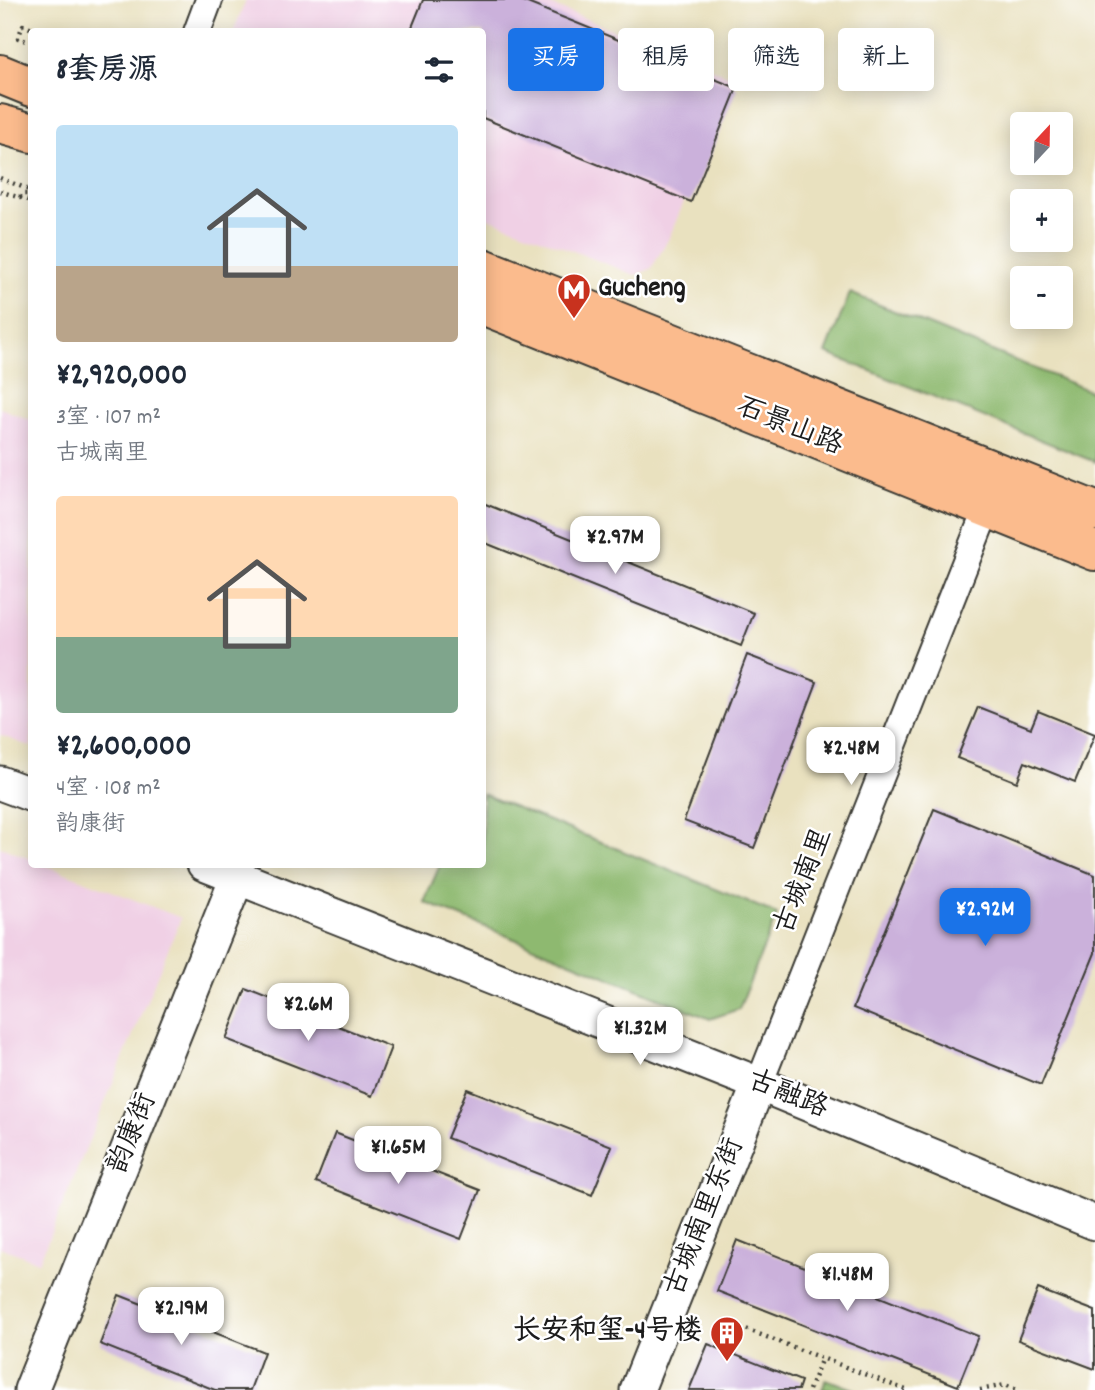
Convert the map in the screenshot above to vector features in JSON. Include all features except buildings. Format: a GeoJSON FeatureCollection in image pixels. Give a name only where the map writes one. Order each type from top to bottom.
{"type":"FeatureCollection","features":[{"type":"Feature","properties":{"kind":"main road"},"geometry":{"type":"LineString","coordinates":[[0,74],[28,85]]}},
{"type":"Feature","properties":{"kind":"main road"},"geometry":{"type":"LineString","coordinates":[[0,124],[28,132]]}},
{"type":"Feature","properties":{"kind":"main road","name":"石景山路"},"geometry":{"type":"LineString","coordinates":[[486,269],[1095,511]]}},
{"type":"Feature","properties":{"kind":"main road","name":"石景山路"},"geometry":{"type":"LineString","coordinates":[[486,306],[1095,551]]}},
{"type":"Feature","properties":{"kind":"street"},"geometry":{"type":"LineString","coordinates":[[198,28],[209,0]]}},
{"type":"Feature","properties":{"kind":"street","name":"古城南里"},"geometry":{"type":"LineString","coordinates":[[759,1084],[987,508]]}},
{"type":"Feature","properties":{"kind":"street"},"geometry":{"type":"LineString","coordinates":[[0,783],[28,794]]}},
{"type":"Feature","properties":{"kind":"street","name":"古融路"},"geometry":{"type":"LineString","coordinates":[[213,868],[759,1084],[1095,1223]]}},
{"type":"Feature","properties":{"kind":"street","name":"韵康街"},"geometry":{"type":"LineString","coordinates":[[31,1390],[237,878]]}},
{"type":"Feature","properties":{"kind":"street","name":"古城南里东街"},"geometry":{"type":"LineString","coordinates":[[637,1390],[759,1084]]}},
{"type":"Feature","properties":{"kind":"path"},"geometry":{"type":"LineString","coordinates":[[28,41],[18,37],[23,25],[30,28]]}},
{"type":"Feature","properties":{"kind":"path"},"geometry":{"type":"LineString","coordinates":[[0,179],[28,190]]}},
{"type":"Feature","properties":{"kind":"path"},"geometry":{"type":"LineString","coordinates":[[0,190],[20,198],[22,194],[28,193]]}},
{"type":"Feature","properties":{"kind":"path"},"geometry":{"type":"LineString","coordinates":[[0,190],[28,200]]}},
{"type":"Feature","properties":{"kind":"path"},"geometry":{"type":"LineString","coordinates":[[727,1322],[906,1390]]}},
{"type":"Feature","properties":{"kind":"path"},"geometry":{"type":"LineString","coordinates":[[809,1390],[822,1358]]}},
{"type":"Feature","properties":{"kind":"path"},"geometry":{"type":"LineString","coordinates":[[980,1390],[1005,1385],[1018,1390]]}},
{"type":"Feature","properties":{"kind":"shaded area"},"geometry":{"type":"Polygon","coordinates":[[[246,0],[538,0],[618,32],[618,91],[714,91],[714,70],[728,75],[730,91],[669,238],[651,269],[635,275],[486,217],[486,28],[235,28],[246,0]]]}},
{"type":"Feature","properties":{"kind":"shaded area"},"geometry":{"type":"Polygon","coordinates":[[[0,408],[28,419],[28,746],[0,735],[0,408]]]}},
{"type":"Feature","properties":{"kind":"shaded area"},"geometry":{"type":"Polygon","coordinates":[[[0,847],[28,858],[28,868],[53,868],[181,918],[39,1262],[0,1247],[0,847]]]}},
{"type":"Feature","properties":{"kind":"green space"},"geometry":{"type":"Polygon","coordinates":[[[850,293],[1095,393],[1095,462],[826,353],[850,293]]]}},
{"type":"Feature","properties":{"kind":"green space"},"geometry":{"type":"Polygon","coordinates":[[[486,795],[777,914],[739,1009],[710,1019],[424,902],[439,868],[486,868],[486,795]]]}},
{"type":"Feature","properties":{"kind":"green space"},"geometry":{"type":"Polygon","coordinates":[[[826,1379],[855,1390],[822,1390],[826,1379]]]}},
{"type":"Feature","properties":{"kind":"place","name":"Gucheng"},"geometry":{"type":"Point","coordinates":[574,320]}},
{"type":"Feature","properties":{"kind":"place","name":"长安和玺-4号楼"},"geometry":{"type":"Point","coordinates":[727,1363]}}]}
